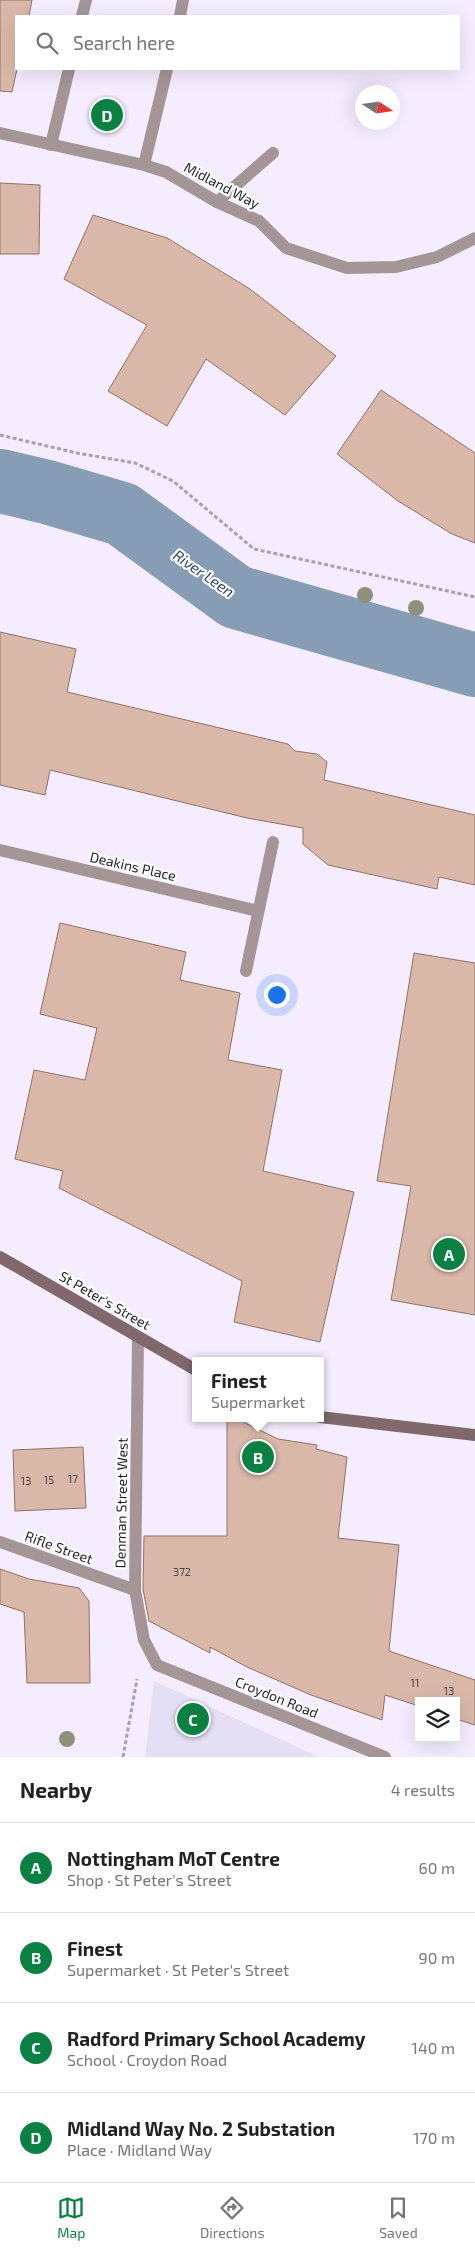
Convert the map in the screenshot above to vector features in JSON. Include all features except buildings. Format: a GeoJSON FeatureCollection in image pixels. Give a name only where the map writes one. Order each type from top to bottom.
{"type":"FeatureCollection","features":[{"type":"Feature","properties":{"kind":"street"},"geometry":{"type":"LineString","coordinates":[[82,15],[86,0]]}},
{"type":"Feature","properties":{"kind":"street"},"geometry":{"type":"LineString","coordinates":[[180,15],[184,0]]}},
{"type":"Feature","properties":{"kind":"street"},"geometry":{"type":"LineString","coordinates":[[51,145],[69,70]]}},
{"type":"Feature","properties":{"kind":"street"},"geometry":{"type":"LineString","coordinates":[[144,165],[167,70]]}},
{"type":"Feature","properties":{"kind":"street","name":"Midland Way"},"geometry":{"type":"LineString","coordinates":[[0,133],[144,165],[166,172],[217,202],[259,221],[286,248],[347,268],[396,267],[437,257],[475,238]]}},
{"type":"Feature","properties":{"kind":"street"},"geometry":{"type":"LineString","coordinates":[[217,202],[273,153]]}},
{"type":"Feature","properties":{"kind":"street"},"geometry":{"type":"LineString","coordinates":[[246,971],[273,842]]}},
{"type":"Feature","properties":{"kind":"street","name":"Deakins Place"},"geometry":{"type":"LineString","coordinates":[[0,850],[258,912]]}},
{"type":"Feature","properties":{"kind":"street","name":"St Peter's Street"},"geometry":{"type":"LineString","coordinates":[[0,1257],[192,1368]]}},
{"type":"Feature","properties":{"kind":"street","name":"Denman Street West"},"geometry":{"type":"LineString","coordinates":[[138,1337],[135,1590],[144,1640],[157,1665]]}},
{"type":"Feature","properties":{"kind":"street"},"geometry":{"type":"LineString","coordinates":[[324,1417],[475,1435]]}},
{"type":"Feature","properties":{"kind":"street","name":"Rifle Street"},"geometry":{"type":"LineString","coordinates":[[0,1542],[135,1590]]}},
{"type":"Feature","properties":{"kind":"street","name":"Croydon Road"},"geometry":{"type":"LineString","coordinates":[[157,1665],[385,1757]]}},
{"type":"Feature","properties":{"kind":"path"},"geometry":{"type":"LineString","coordinates":[[0,435],[135,463],[173,481],[254,549],[475,597]]}},
{"type":"Feature","properties":{"kind":"path"},"geometry":{"type":"LineString","coordinates":[[123,1757],[144,1640]]}},
{"type":"Feature","properties":{"kind":"shaded area"},"geometry":{"type":"Polygon","coordinates":[[[154,1681],[319,1757],[145,1757],[154,1681]]]}},
{"type":"Feature","properties":{"kind":"waterway","name":"River Leen"},"geometry":{"type":"LineString","coordinates":[[0,481],[47,492],[122,514],[236,597],[475,665]]}},
{"type":"Feature","properties":{"kind":"place","name":"Midland Way No. 2 Substation"},"geometry":{"type":"Point","coordinates":[107,115]}},
{"type":"Feature","properties":{"kind":"place","name":"Nottingham MoT Centre"},"geometry":{"type":"Point","coordinates":[449,1254]}},
{"type":"Feature","properties":{"kind":"place","name":"Finest"},"geometry":{"type":"Point","coordinates":[258,1457]}},
{"type":"Feature","properties":{"kind":"place","name":"Radford Primary School Academy"},"geometry":{"type":"Point","coordinates":[193,1719]}}]}
